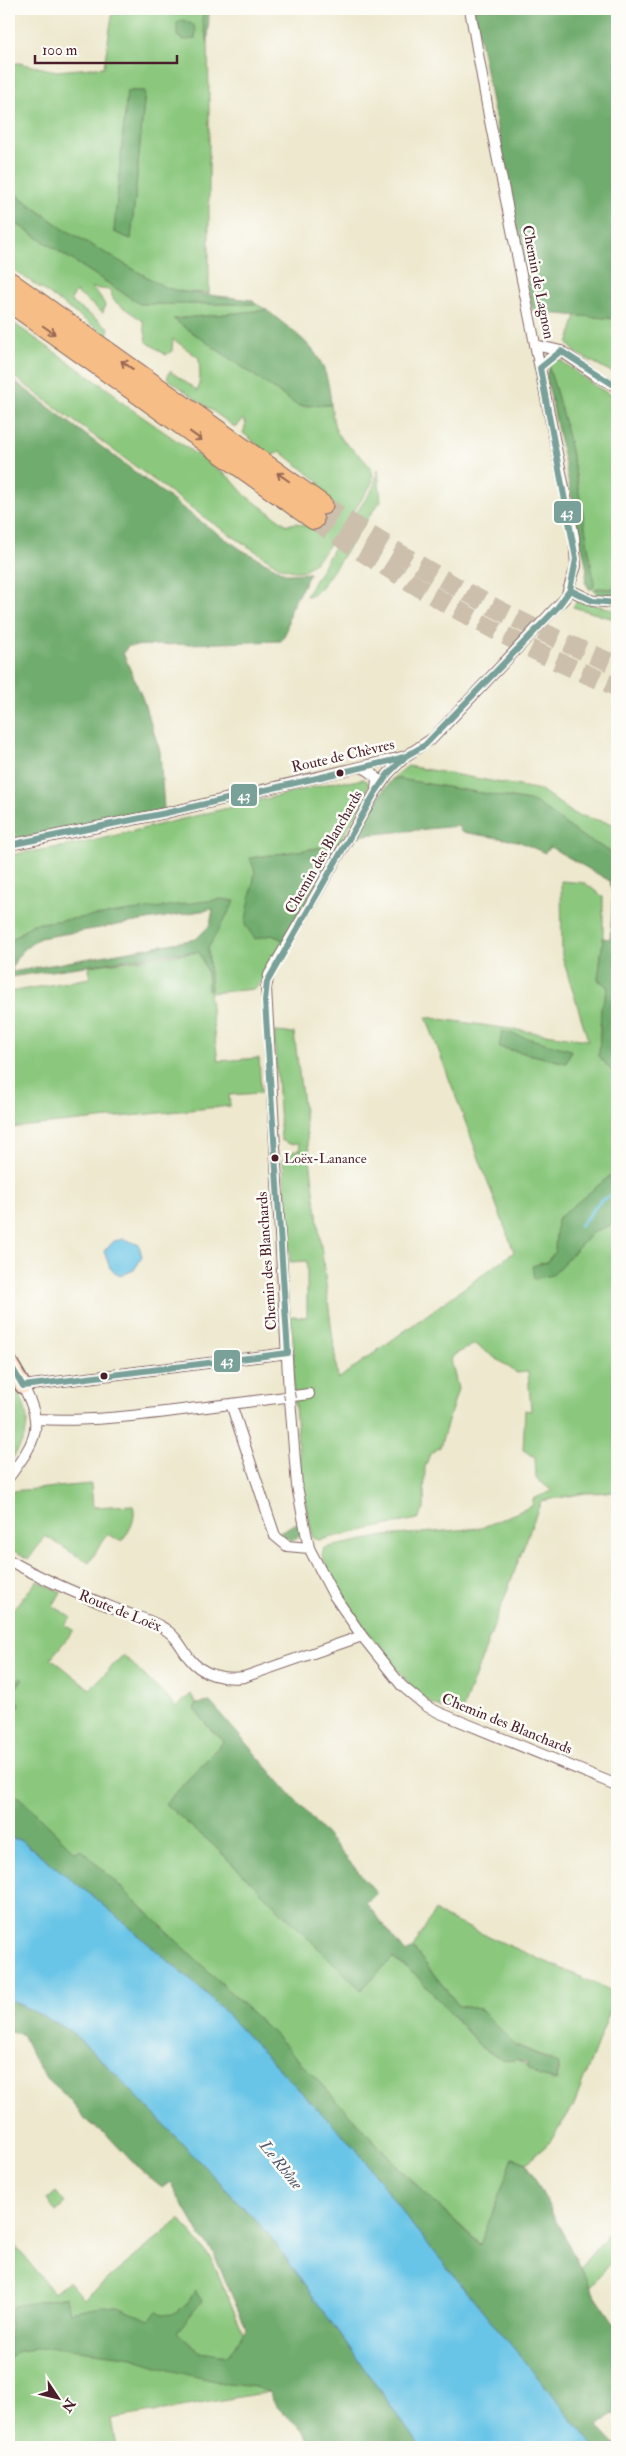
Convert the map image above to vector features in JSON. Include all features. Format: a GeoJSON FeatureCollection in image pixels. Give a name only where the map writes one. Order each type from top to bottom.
{"type":"FeatureCollection","features":[{"type":"Feature","properties":{"kind":"highway"},"geometry":{"type":"LineString","coordinates":[[9,281],[319,512],[9,302]]}},
{"type":"Feature","properties":{"kind":"street","name":"Chemin de Lagnon"},"geometry":{"type":"LineString","coordinates":[[470,9],[576,550],[576,566],[570,590]]}},
{"type":"Feature","properties":{"kind":"street"},"geometry":{"type":"LineString","coordinates":[[535,345],[561,351],[600,378],[617,386]]}},
{"type":"Feature","properties":{"kind":"street"},"geometry":{"type":"LineString","coordinates":[[540,368],[561,351]]}},
{"type":"Feature","properties":{"kind":"street"},"geometry":{"type":"LineString","coordinates":[[570,590],[593,601],[617,603]]}},
{"type":"Feature","properties":{"kind":"street","name":"Route de Chèvres"},"geometry":{"type":"LineString","coordinates":[[9,845],[170,812],[406,756],[433,738],[557,608],[570,590]]}},
{"type":"Feature","properties":{"kind":"street","name":"Chemin des Blanchards"},"geometry":{"type":"LineString","coordinates":[[406,756],[388,774],[375,793],[274,966],[266,988],[290,1396],[297,1486],[309,1548],[333,1594],[362,1636],[402,1686],[426,1706],[617,1785]]}},
{"type":"Feature","properties":{"kind":"street"},"geometry":{"type":"LineString","coordinates":[[360,767],[370,771],[377,779],[375,793]]}},
{"type":"Feature","properties":{"kind":"street"},"geometry":{"type":"LineString","coordinates":[[23,1386],[288,1354]]}},
{"type":"Feature","properties":{"kind":"street"},"geometry":{"type":"LineString","coordinates":[[9,1362],[33,1404],[37,1419],[35,1431],[28,1448],[9,1477]]}},
{"type":"Feature","properties":{"kind":"street"},"geometry":{"type":"LineString","coordinates":[[37,1419],[70,1421],[104,1419],[309,1394]]}},
{"type":"Feature","properties":{"kind":"street"},"geometry":{"type":"LineString","coordinates":[[231,1404],[274,1536],[287,1546],[309,1548]]}},
{"type":"Feature","properties":{"kind":"street","name":"Route de Loëx"},"geometry":{"type":"LineString","coordinates":[[9,1560],[69,1590],[163,1627],[178,1640],[193,1662],[205,1672],[221,1678],[244,1677],[362,1636]]}},
{"type":"Feature","properties":{"kind":"green space"},"geometry":{"type":"Polygon","coordinates":[[[113,9],[204,9],[202,20],[208,43],[209,91],[209,293],[184,292],[166,288],[62,228],[9,189],[9,64],[19,63],[56,71],[104,67],[113,9]],[[127,91],[114,232],[131,239],[145,91],[127,91]]]}},
{"type":"Feature","properties":{"kind":"green space"},"geometry":{"type":"Polygon","coordinates":[[[204,9],[209,9],[208,43],[202,20],[204,9]]]}},
{"type":"Feature","properties":{"kind":"green space"},"geometry":{"type":"Polygon","coordinates":[[[474,9],[617,9],[617,319],[533,312],[474,9]]]}},
{"type":"Feature","properties":{"kind":"green space"},"geometry":{"type":"Polygon","coordinates":[[[183,20],[194,25],[196,31],[195,39],[184,40],[177,36],[177,23],[183,20]]]}},
{"type":"Feature","properties":{"kind":"green space"},"geometry":{"type":"Polygon","coordinates":[[[127,91],[145,91],[131,239],[114,232],[127,91]]]}},
{"type":"Feature","properties":{"kind":"green space"},"geometry":{"type":"Polygon","coordinates":[[[9,189],[62,228],[166,288],[252,300],[256,304],[140,304],[9,219],[9,189]]]}},
{"type":"Feature","properties":{"kind":"green space"},"geometry":{"type":"Polygon","coordinates":[[[9,219],[140,304],[256,304],[267,310],[174,319],[298,406],[331,405],[337,433],[363,459],[372,471],[371,485],[338,534],[309,567],[298,571],[278,566],[208,520],[9,373],[9,320],[230,478],[246,496],[287,525],[296,523],[307,526],[323,493],[318,488],[319,482],[280,451],[272,456],[243,433],[246,424],[243,419],[236,428],[167,378],[170,371],[198,391],[200,377],[199,358],[173,339],[172,351],[166,355],[147,342],[143,321],[114,301],[110,290],[91,288],[100,296],[105,305],[103,313],[76,292],[70,301],[109,328],[107,336],[9,267],[9,219]]]}},
{"type":"Feature","properties":{"kind":"green space"},"geometry":{"type":"Polygon","coordinates":[[[267,310],[303,340],[319,359],[329,386],[331,405],[298,406],[173,319],[267,310]]]}},
{"type":"Feature","properties":{"kind":"green space"},"geometry":{"type":"Polygon","coordinates":[[[576,315],[617,319],[617,375],[576,353],[568,344],[576,315]]]}},
{"type":"Feature","properties":{"kind":"green space"},"geometry":{"type":"Polygon","coordinates":[[[559,359],[595,386],[617,398],[617,576],[615,589],[598,588],[595,591],[592,589],[594,586],[576,476],[564,421],[549,369],[549,365],[559,359]]]}},
{"type":"Feature","properties":{"kind":"green space"},"geometry":{"type":"Polygon","coordinates":[[[549,369],[564,421],[576,474],[594,581],[594,586],[590,590],[585,582],[587,570],[546,374],[549,369]]]}},
{"type":"Feature","properties":{"kind":"green space"},"geometry":{"type":"Polygon","coordinates":[[[9,377],[204,524],[242,550],[287,574],[310,573],[290,610],[286,632],[281,641],[128,646],[123,653],[142,697],[160,751],[164,810],[9,841],[9,377]]]}},
{"type":"Feature","properties":{"kind":"green space"},"geometry":{"type":"Polygon","coordinates":[[[378,469],[381,501],[323,584],[314,595],[306,596],[342,533],[374,487],[378,469]]]}},
{"type":"Feature","properties":{"kind":"green space"},"geometry":{"type":"Polygon","coordinates":[[[597,588],[617,589],[617,599],[597,597],[595,591],[597,588]]]}},
{"type":"Feature","properties":{"kind":"green space"},"geometry":{"type":"Polygon","coordinates":[[[577,601],[613,609],[617,613],[617,620],[573,607],[577,601]]]}},
{"type":"Feature","properties":{"kind":"green space"},"geometry":{"type":"Polygon","coordinates":[[[408,766],[541,790],[574,814],[617,825],[617,855],[583,837],[535,802],[393,778],[408,766]]]}},
{"type":"Feature","properties":{"kind":"green space"},"geometry":{"type":"Polygon","coordinates":[[[393,778],[535,802],[583,837],[617,855],[617,1077],[599,1056],[601,1008],[608,989],[606,985],[598,980],[603,938],[610,939],[613,898],[610,881],[550,847],[545,853],[518,841],[461,832],[458,826],[354,836],[374,802],[393,778]]]}},
{"type":"Feature","properties":{"kind":"green space"},"geometry":{"type":"Polygon","coordinates":[[[363,779],[368,782],[367,797],[338,845],[251,858],[255,872],[253,886],[272,935],[285,941],[255,989],[209,993],[218,1061],[259,1058],[261,1093],[229,1095],[230,1106],[9,1128],[9,992],[90,978],[89,966],[200,952],[207,971],[208,990],[211,990],[208,948],[235,901],[33,924],[9,942],[9,855],[84,843],[339,781],[348,782],[363,779]]]}},
{"type":"Feature","properties":{"kind":"green space"},"geometry":{"type":"Polygon","coordinates":[[[338,845],[285,941],[272,935],[255,939],[245,925],[255,872],[250,858],[338,845]]]}},
{"type":"Feature","properties":{"kind":"green space"},"geometry":{"type":"Polygon","coordinates":[[[561,881],[585,883],[603,897],[603,938],[598,980],[606,985],[608,989],[601,1008],[599,1056],[617,1077],[617,1170],[556,1233],[555,1251],[547,1262],[539,1263],[552,1275],[592,1233],[617,1222],[617,1492],[586,1493],[541,1501],[460,1716],[432,1704],[415,1691],[359,1623],[335,1585],[322,1555],[324,1548],[385,1536],[481,1528],[532,1506],[533,1499],[552,1491],[536,1478],[535,1457],[523,1450],[525,1410],[531,1411],[528,1372],[517,1373],[475,1344],[454,1355],[451,1360],[458,1389],[440,1447],[430,1454],[425,1467],[424,1510],[417,1519],[319,1540],[313,1538],[301,1483],[292,1367],[294,1351],[291,1316],[307,1317],[307,1261],[290,1262],[283,1160],[291,1152],[300,1150],[299,1143],[290,1144],[281,1140],[274,1032],[294,1033],[338,1379],[514,1252],[426,1017],[588,1040],[562,956],[561,881]],[[499,1047],[566,1063],[570,1050],[499,1047]]]}},
{"type":"Feature","properties":{"kind":"green space"},"geometry":{"type":"Polygon","coordinates":[[[222,899],[235,901],[208,948],[211,990],[208,990],[207,971],[199,952],[168,954],[16,976],[9,979],[9,942],[33,924],[222,899]],[[213,909],[40,938],[18,956],[12,972],[196,939],[210,925],[213,909]]]}},
{"type":"Feature","properties":{"kind":"green space"},"geometry":{"type":"Polygon","coordinates":[[[502,1031],[571,1050],[566,1063],[499,1047],[502,1031]]]}},
{"type":"Feature","properties":{"kind":"green space"},"geometry":{"type":"Polygon","coordinates":[[[617,1170],[617,1222],[592,1233],[552,1275],[534,1279],[532,1266],[547,1262],[555,1252],[557,1219],[617,1170]]]}},
{"type":"Feature","properties":{"kind":"green space"},"geometry":{"type":"Polygon","coordinates":[[[9,1376],[22,1400],[27,1420],[23,1439],[9,1463],[9,1376]]]}},
{"type":"Feature","properties":{"kind":"green space"},"geometry":{"type":"Polygon","coordinates":[[[91,1484],[93,1507],[133,1505],[133,1520],[122,1542],[107,1534],[89,1563],[45,1536],[29,1559],[9,1548],[9,1495],[12,1491],[91,1484]]]}},
{"type":"Feature","properties":{"kind":"green space"},"geometry":{"type":"Polygon","coordinates":[[[299,1522],[301,1534],[293,1541],[283,1537],[279,1532],[299,1522]]]}},
{"type":"Feature","properties":{"kind":"green space"},"geometry":{"type":"Polygon","coordinates":[[[37,1581],[61,1592],[53,1606],[71,1617],[65,1625],[74,1630],[51,1658],[90,1689],[123,1655],[177,1707],[191,1694],[196,1704],[194,1709],[209,1728],[224,1741],[165,1804],[212,1844],[361,1989],[392,1958],[414,1973],[481,2047],[497,2058],[506,2060],[516,2059],[552,2080],[557,2080],[559,2070],[550,2059],[516,2045],[480,2009],[459,2006],[413,1948],[435,1910],[444,1917],[617,1993],[574,2105],[550,2142],[527,2163],[513,2158],[481,2245],[408,2177],[276,2036],[82,1850],[75,1852],[20,1798],[9,1792],[9,1614],[37,1581]]]}},
{"type":"Feature","properties":{"kind":"green space"},"geometry":{"type":"Polygon","coordinates":[[[21,1677],[23,1679],[13,1692],[20,1704],[12,1718],[16,1726],[9,1725],[9,1690],[21,1677]]]}},
{"type":"Feature","properties":{"kind":"green space"},"geometry":{"type":"Polygon","coordinates":[[[210,1702],[377,1893],[366,1903],[406,1953],[413,1948],[459,2006],[480,2009],[516,2045],[558,2064],[557,2080],[539,2076],[528,2068],[527,2063],[516,2059],[506,2060],[498,2058],[481,2047],[414,1973],[393,1958],[361,1990],[212,1844],[165,1804],[224,1741],[209,1728],[194,1709],[196,1704],[210,1702]]]}},
{"type":"Feature","properties":{"kind":"green space"},"geometry":{"type":"Polygon","coordinates":[[[9,1792],[20,1798],[75,1852],[82,1850],[276,2036],[408,2177],[480,2245],[513,2158],[527,2163],[590,2287],[617,2327],[617,2415],[613,2414],[598,2426],[615,2444],[617,2443],[617,2447],[595,2447],[413,2226],[356,2149],[210,1997],[100,1902],[21,1840],[9,1838],[9,1792]]]}},
{"type":"Feature","properties":{"kind":"green space"},"geometry":{"type":"Polygon","coordinates":[[[9,1999],[68,2029],[99,2057],[268,2233],[420,2447],[313,2447],[303,2431],[278,2408],[269,2392],[255,2387],[227,2384],[169,2370],[126,2356],[54,2347],[18,2351],[9,2358],[9,2315],[13,2306],[66,2297],[69,2312],[101,2306],[118,2307],[149,2320],[157,2312],[170,2314],[180,2310],[188,2302],[195,2290],[202,2301],[177,2332],[199,2352],[228,2356],[246,2328],[213,2252],[200,2235],[170,2182],[162,2188],[140,2170],[108,2136],[89,2123],[65,2095],[48,2080],[36,2063],[22,2034],[9,2032],[9,1999]]]}},
{"type":"Feature","properties":{"kind":"green space"},"geometry":{"type":"Polygon","coordinates":[[[56,2192],[65,2203],[56,2211],[47,2200],[56,2192]]]}},
{"type":"Feature","properties":{"kind":"green space"},"geometry":{"type":"Polygon","coordinates":[[[180,2219],[212,2260],[269,2392],[111,2419],[116,2447],[9,2447],[9,2238],[54,2293],[69,2281],[84,2299],[180,2219]]]}},
{"type":"Feature","properties":{"kind":"green space"},"geometry":{"type":"Polygon","coordinates":[[[617,2223],[617,2256],[590,2287],[580,2268],[617,2223]]]}},
{"type":"Feature","properties":{"kind":"water"},"geometry":{"type":"Polygon","coordinates":[[[125,1239],[139,1245],[142,1257],[134,1270],[120,1276],[110,1268],[104,1251],[114,1241],[125,1239]]]}},
{"type":"Feature","properties":{"kind":"water","name":"Le Rhône"},"geometry":{"type":"Polygon","coordinates":[[[9,1838],[21,1840],[100,1902],[210,1997],[356,2149],[413,2226],[595,2447],[420,2447],[268,2233],[99,2057],[68,2029],[9,1999],[9,1838]]]}},
{"type":"Feature","properties":{"kind":"waterway"},"geometry":{"type":"LineString","coordinates":[[580,1226],[601,1200],[617,1194]]}},
{"type":"Feature","properties":{"kind":"tunnel"},"geometry":{"type":"LineString","coordinates":[[323,505],[394,550],[466,592],[540,631],[617,665]]}},
{"type":"Feature","properties":{"kind":"tunnel"},"geometry":{"type":"LineString","coordinates":[[314,520],[461,612],[538,652],[617,687]]}},
{"type":"Feature","properties":{"kind":"transit line","name":"43"},"geometry":{"type":"LineString","coordinates":[[9,845],[166,813],[390,761],[406,756],[425,745],[557,608],[570,590],[576,559],[540,368],[561,351],[617,387]]}},
{"type":"Feature","properties":{"kind":"transit line","name":"43"},"geometry":{"type":"LineString","coordinates":[[570,590],[593,601],[617,603]]}},
{"type":"Feature","properties":{"kind":"transit line","name":"43"},"geometry":{"type":"LineString","coordinates":[[9,1362],[23,1386],[288,1353],[265,1001],[267,982],[375,793],[388,774],[406,756]]}},
{"type":"Feature","properties":{"kind":"place","name":"Loëx-Lanance"},"geometry":{"type":"Point","coordinates":[275,1158]}}]}
